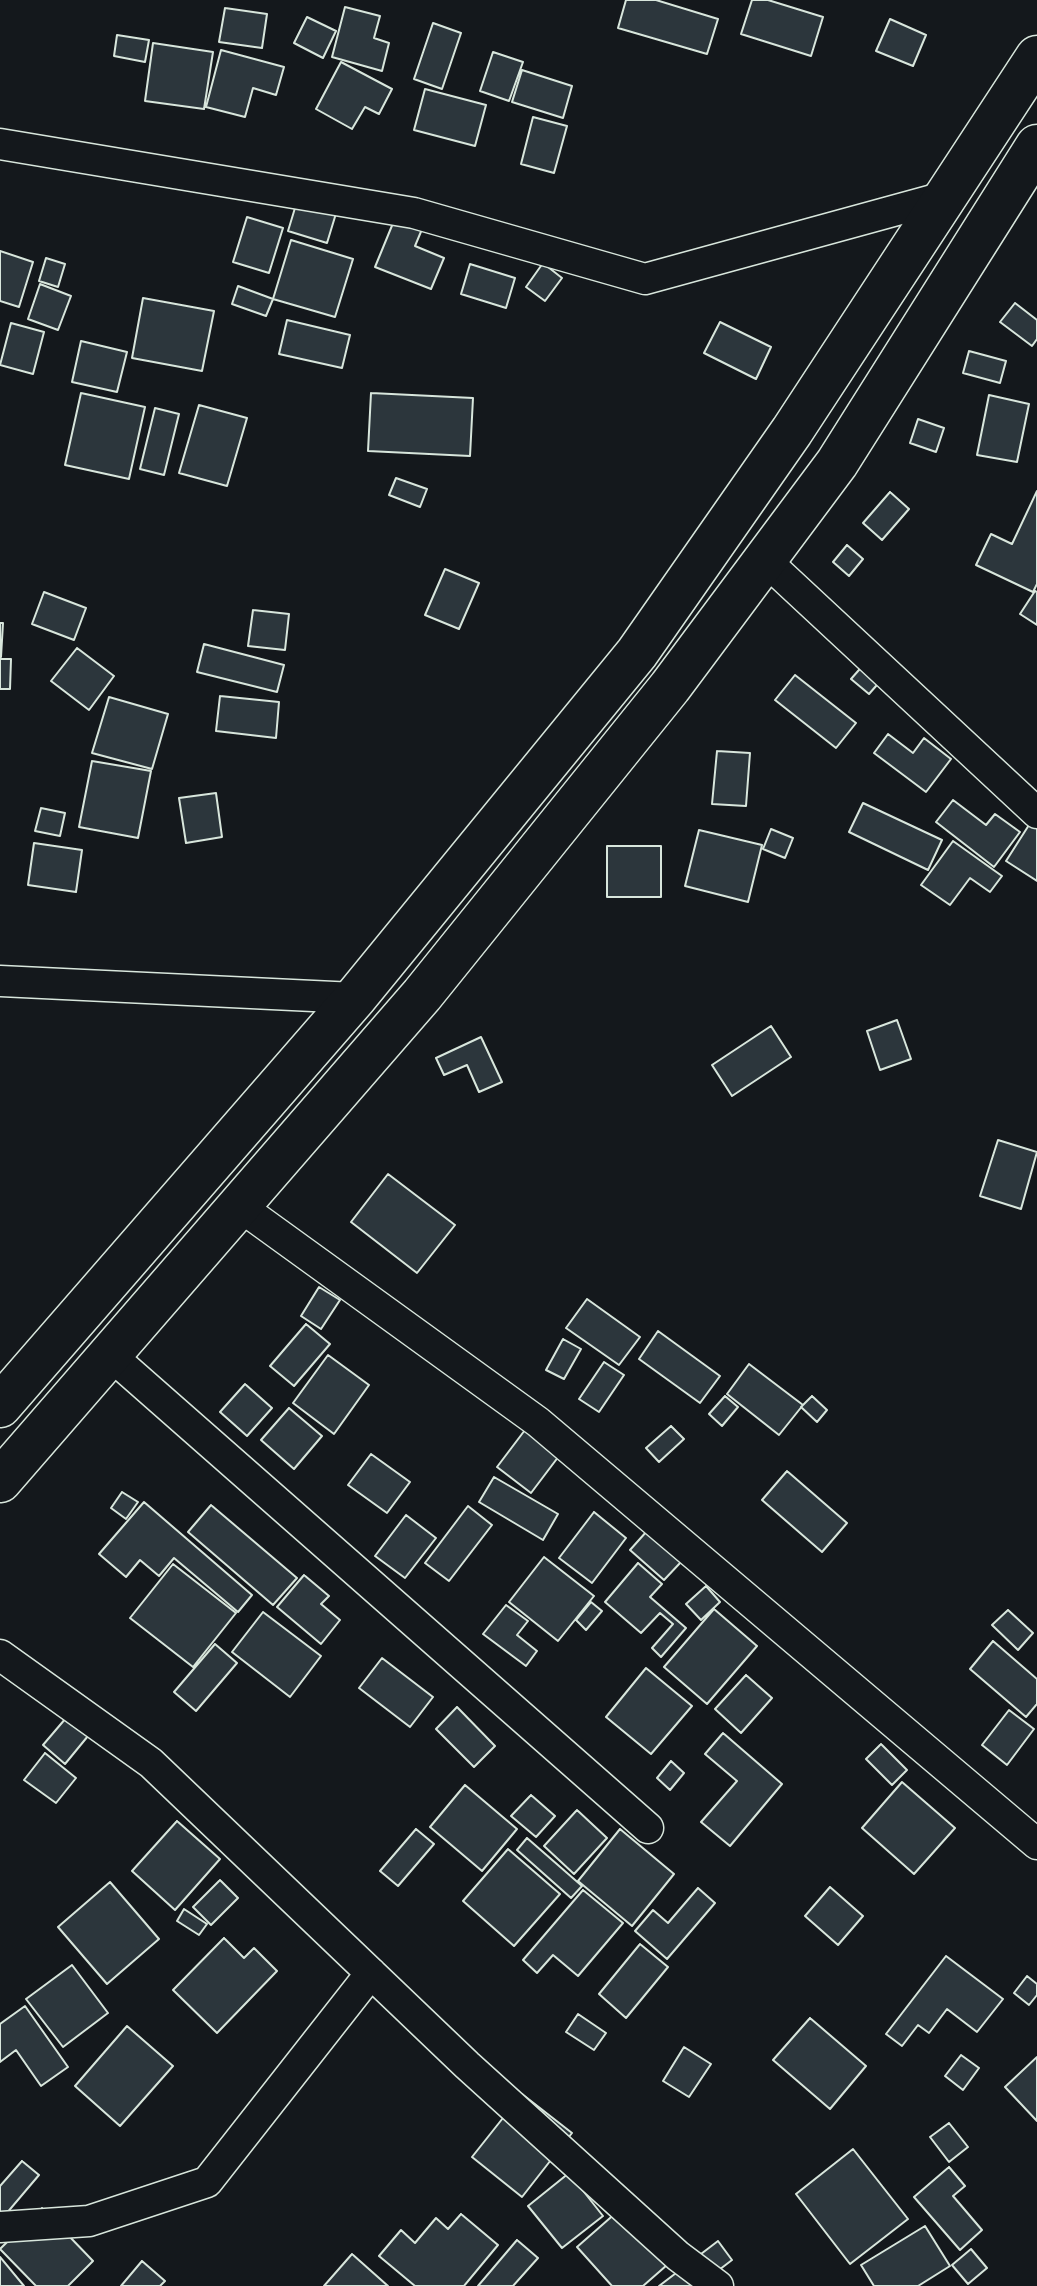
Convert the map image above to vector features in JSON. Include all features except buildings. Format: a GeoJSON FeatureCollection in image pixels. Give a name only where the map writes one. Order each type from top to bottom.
{"type":"FeatureCollection","features":[{"type":"Feature","properties":{"kind":"main road"},"geometry":{"type":"LineString","coordinates":[[0,1406],[355,998],[637,653],[792,431],[1037,57]]}},
{"type":"Feature","properties":{"kind":"main road"},"geometry":{"type":"LineString","coordinates":[[0,1481],[422,995],[670,687],[837,463],[1037,146]]}},
{"type":"Feature","properties":{"kind":"street"},"geometry":{"type":"LineString","coordinates":[[0,144],[414,213],[645,279],[944,197]]}},
{"type":"Feature","properties":{"kind":"street"},"geometry":{"type":"LineString","coordinates":[[765,560],[1037,813]]}},
{"type":"Feature","properties":{"kind":"street"},"geometry":{"type":"LineString","coordinates":[[0,981],[355,998]]}},
{"type":"Feature","properties":{"kind":"street"},"geometry":{"type":"LineString","coordinates":[[238,1205],[538,1422],[1037,1844]]}},
{"type":"Feature","properties":{"kind":"street"},"geometry":{"type":"LineString","coordinates":[[108,1353],[648,1828]]}},
{"type":"Feature","properties":{"kind":"street"},"geometry":{"type":"LineString","coordinates":[[0,1655],[151,1763],[467,2065],[678,2256],[718,2286]]}},
{"type":"Feature","properties":{"kind":"street"},"geometry":{"type":"LineString","coordinates":[[0,2227],[89,2221],[207,2182],[371,1973]]}}]}
